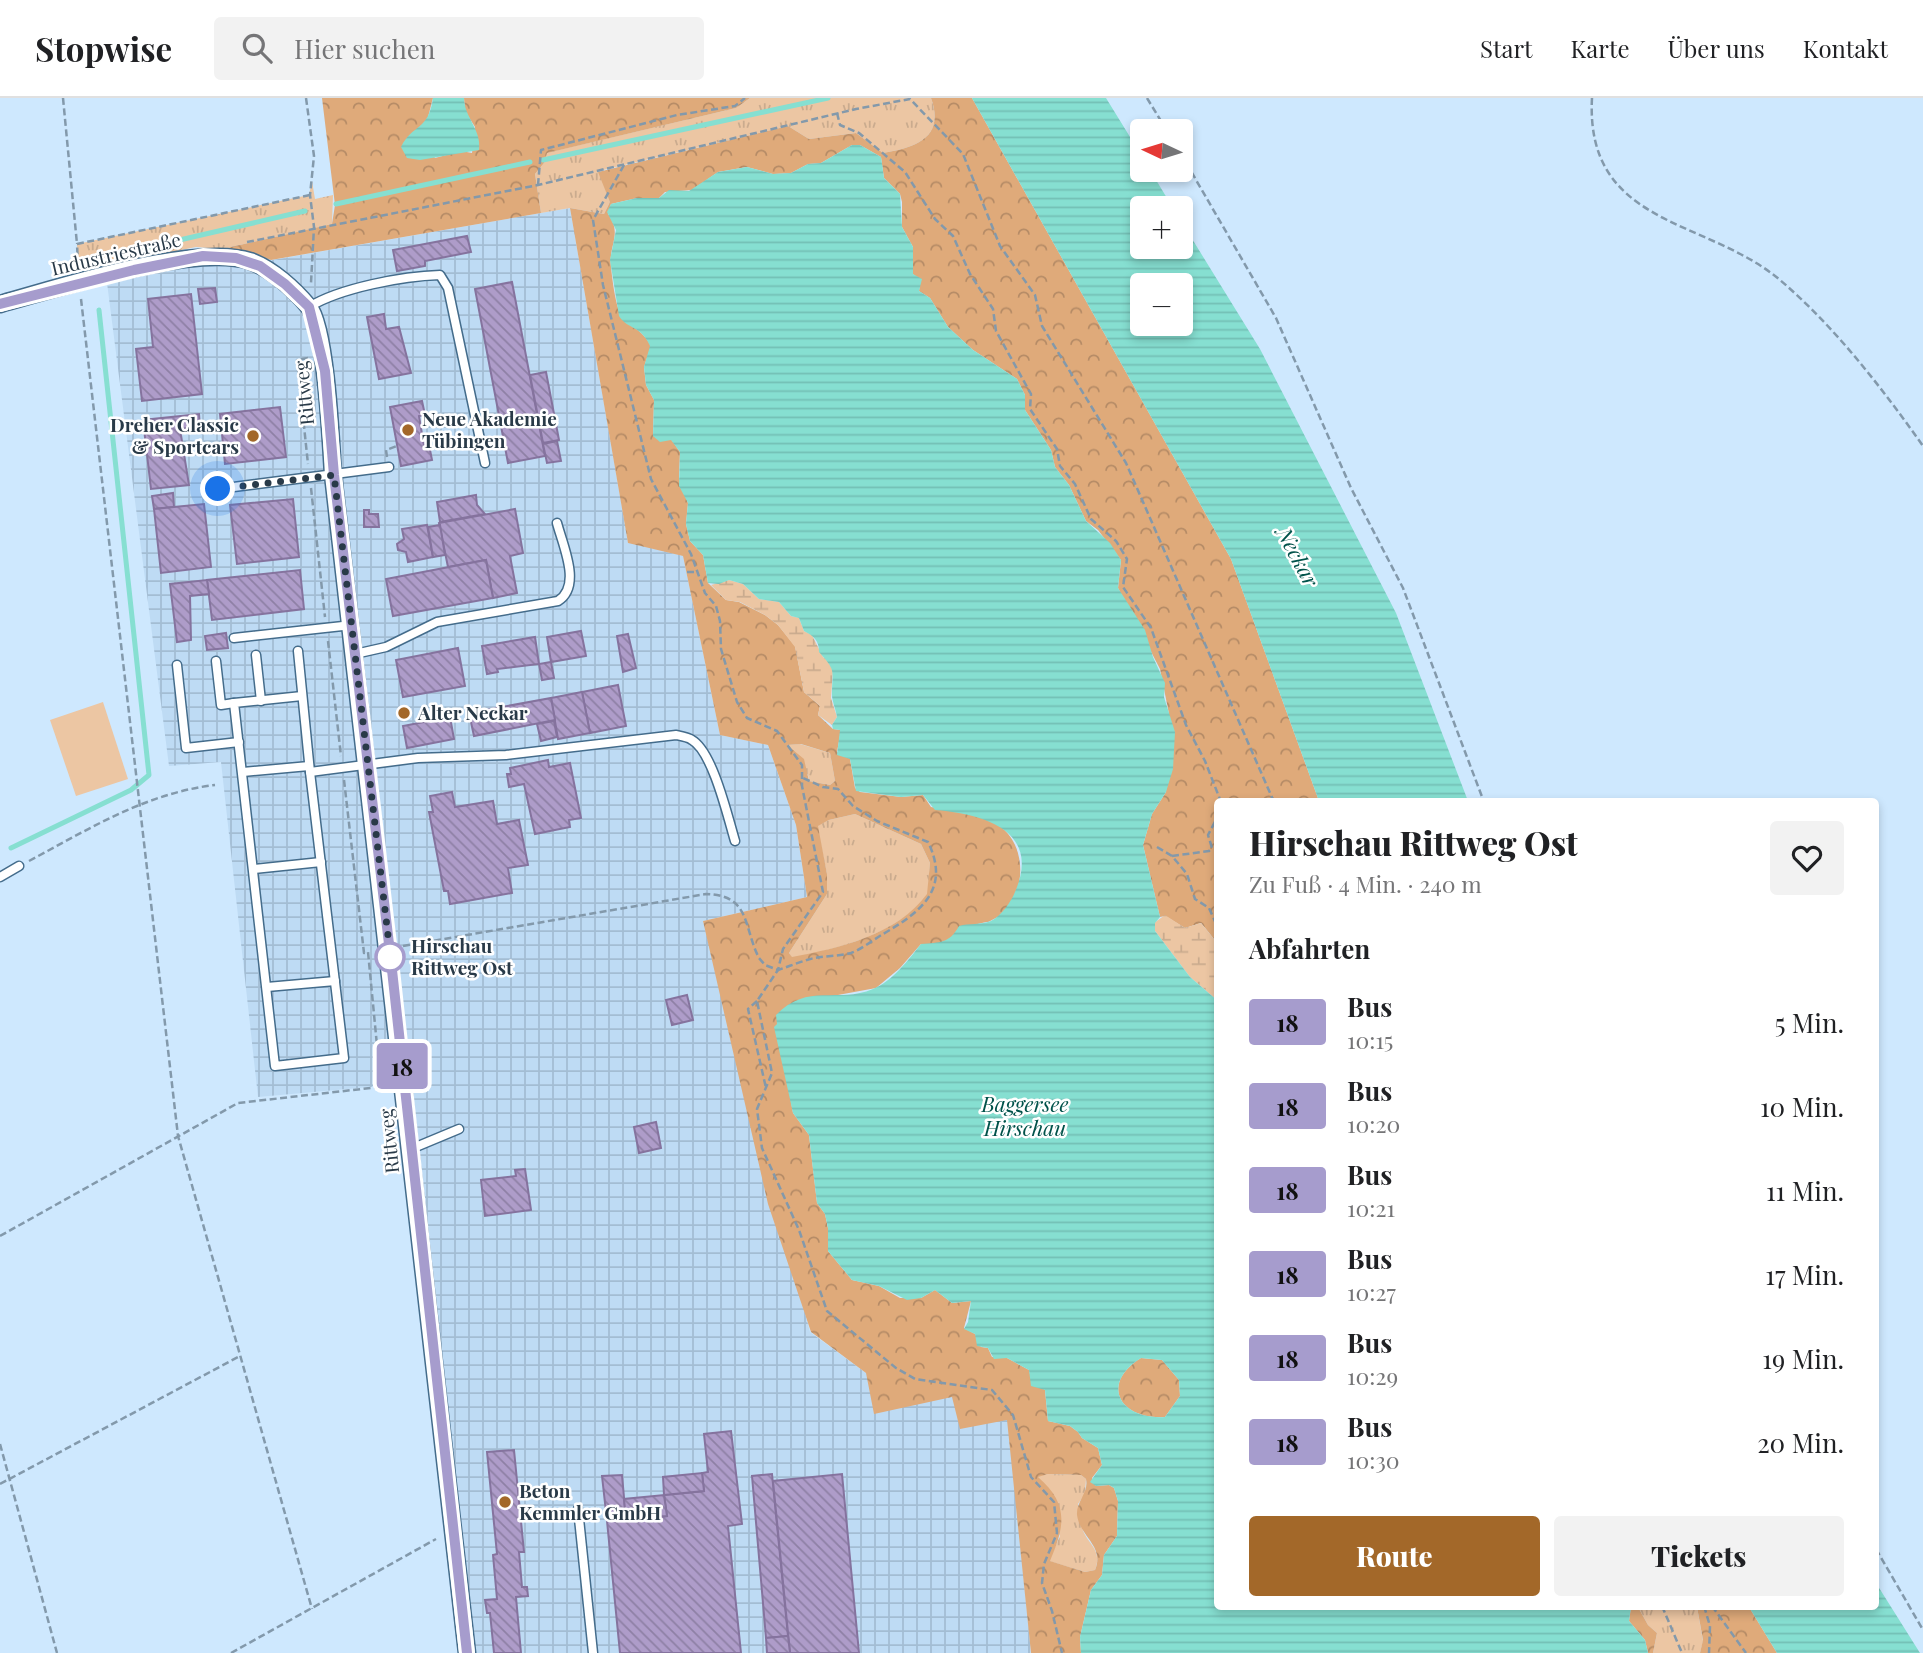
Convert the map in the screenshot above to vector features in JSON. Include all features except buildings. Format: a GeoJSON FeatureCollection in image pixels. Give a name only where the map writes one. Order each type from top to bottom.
{"type":"FeatureCollection","features":[{"type":"Feature","properties":{"kind":"street","name":"Industriestraße"},"geometry":{"type":"LineString","coordinates":[[0,304],[195,257],[236,258],[274,274],[309,307]]}},
{"type":"Feature","properties":{"kind":"street","name":"Rittweg"},"geometry":{"type":"LineString","coordinates":[[309,307],[322,357],[467,1653]]}},
{"type":"Feature","properties":{"kind":"lane"},"geometry":{"type":"LineString","coordinates":[[309,307],[356,290],[418,276],[440,275],[448,288],[485,463]]}},
{"type":"Feature","properties":{"kind":"lane"},"geometry":{"type":"LineString","coordinates":[[218,489],[389,467]]}},
{"type":"Feature","properties":{"kind":"lane"},"geometry":{"type":"LineString","coordinates":[[355,654],[386,647],[436,622],[558,601],[566,596],[571,583],[557,523]]}},
{"type":"Feature","properties":{"kind":"lane"},"geometry":{"type":"LineString","coordinates":[[234,638],[352,625]]}},
{"type":"Feature","properties":{"kind":"lane"},"geometry":{"type":"LineString","coordinates":[[234,704],[275,1066],[344,1058],[298,651]]}},
{"type":"Feature","properties":{"kind":"lane"},"geometry":{"type":"LineString","coordinates":[[256,655],[261,701]]}},
{"type":"Feature","properties":{"kind":"lane"},"geometry":{"type":"LineString","coordinates":[[216,661],[221,705],[303,696]]}},
{"type":"Feature","properties":{"kind":"lane"},"geometry":{"type":"LineString","coordinates":[[177,665],[186,748],[239,742]]}},
{"type":"Feature","properties":{"kind":"lane"},"geometry":{"type":"LineString","coordinates":[[243,772],[342,769],[418,758],[533,752],[676,735],[692,740],[701,749],[722,795],[735,841]]}},
{"type":"Feature","properties":{"kind":"lane"},"geometry":{"type":"LineString","coordinates":[[254,869],[321,862]]}},
{"type":"Feature","properties":{"kind":"lane"},"geometry":{"type":"LineString","coordinates":[[0,877],[19,866]]}},
{"type":"Feature","properties":{"kind":"lane"},"geometry":{"type":"LineString","coordinates":[[267,987],[335,981]]}},
{"type":"Feature","properties":{"kind":"lane"},"geometry":{"type":"LineString","coordinates":[[411,1149],[459,1129]]}},
{"type":"Feature","properties":{"kind":"lane"},"geometry":{"type":"LineString","coordinates":[[578,1509],[593,1653]]}},
{"type":"Feature","properties":{"kind":"path"},"geometry":{"type":"LineString","coordinates":[[63,98],[79,283],[178,1136],[312,1609]]}},
{"type":"Feature","properties":{"kind":"path"},"geometry":{"type":"LineString","coordinates":[[306,98],[314,156],[310,195],[314,227],[309,307]]}},
{"type":"Feature","properties":{"kind":"path"},"geometry":{"type":"LineString","coordinates":[[538,185],[541,150],[677,115],[734,106],[745,98]]}},
{"type":"Feature","properties":{"kind":"path"},"geometry":{"type":"LineString","coordinates":[[236,245],[314,227],[538,185],[910,98],[947,134],[963,154],[1000,246],[1035,295],[1042,326],[1126,463],[1272,798]]}},
{"type":"Feature","properties":{"kind":"path"},"geometry":{"type":"LineString","coordinates":[[1147,98],[1160,119]]}},
{"type":"Feature","properties":{"kind":"path"},"geometry":{"type":"LineString","coordinates":[[1592,98],[1593,127],[1602,158],[1609,174],[1628,197],[1651,214],[1743,256],[1780,279],[1832,333],[1923,446]]}},
{"type":"Feature","properties":{"kind":"path"},"geometry":{"type":"LineString","coordinates":[[837,113],[840,125],[867,139],[905,172],[934,219],[953,236],[970,274],[993,309],[996,331],[1031,394],[1030,409],[1057,449],[1060,466],[1075,484],[1091,519],[1110,534],[1127,559],[1123,587],[1151,628],[1186,725],[1205,761],[1219,798]]}},
{"type":"Feature","properties":{"kind":"path"},"geometry":{"type":"LineString","coordinates":[[624,166],[593,220],[603,285],[651,479],[679,529],[705,593],[716,606],[720,621],[721,649],[737,702],[747,718],[777,731],[802,765],[802,786],[823,892],[783,949],[778,970],[757,1001],[748,1009],[766,1088]]}},
{"type":"Feature","properties":{"kind":"path"},"geometry":{"type":"LineString","coordinates":[[1194,177],[1276,318],[1352,488],[1403,588],[1482,798]]}},
{"type":"Feature","properties":{"kind":"path"},"geometry":{"type":"LineString","coordinates":[[77,244],[310,195]]}},
{"type":"Feature","properties":{"kind":"path"},"geometry":{"type":"LineString","coordinates":[[322,357],[297,360],[364,953],[368,952],[381,1087]]}},
{"type":"Feature","properties":{"kind":"path"},"geometry":{"type":"LineString","coordinates":[[687,572],[698,572]]}},
{"type":"Feature","properties":{"kind":"path"},"geometry":{"type":"LineString","coordinates":[[389,947],[457,939],[693,895],[719,894],[738,905],[759,958],[765,965],[778,970],[811,959],[852,953],[911,916],[928,902],[934,885],[936,864],[928,842],[877,821],[853,806],[838,789],[823,787],[803,778]]}},
{"type":"Feature","properties":{"kind":"path"},"geometry":{"type":"LineString","coordinates":[[19,866],[140,803],[169,793],[215,785]]}},
{"type":"Feature","properties":{"kind":"path"},"geometry":{"type":"LineString","coordinates":[[1172,856],[1209,851],[1212,848],[1208,835],[1214,824]]}},
{"type":"Feature","properties":{"kind":"path"},"geometry":{"type":"LineString","coordinates":[[1157,847],[1172,856],[1187,874],[1195,899],[1209,908],[1214,919]]}},
{"type":"Feature","properties":{"kind":"path"},"geometry":{"type":"LineString","coordinates":[[757,1001],[772,1073],[757,1109],[762,1148],[799,1230],[827,1311],[895,1368],[915,1379],[992,1390],[1013,1415],[1031,1478],[1054,1502],[1057,1533],[1044,1564],[1042,1583],[1062,1653]]}},
{"type":"Feature","properties":{"kind":"path"},"geometry":{"type":"LineString","coordinates":[[0,1236],[246,1101],[403,1084]]}},
{"type":"Feature","properties":{"kind":"path"},"geometry":{"type":"LineString","coordinates":[[0,1484],[240,1356]]}},
{"type":"Feature","properties":{"kind":"path"},"geometry":{"type":"LineString","coordinates":[[0,1444],[57,1653]]}},
{"type":"Feature","properties":{"kind":"path"},"geometry":{"type":"LineString","coordinates":[[231,1653],[453,1531]]}},
{"type":"Feature","properties":{"kind":"path"},"geometry":{"type":"LineString","coordinates":[[1879,1554],[1923,1630]]}},
{"type":"Feature","properties":{"kind":"path"},"geometry":{"type":"LineString","coordinates":[[1664,1610],[1682,1653]]}},
{"type":"Feature","properties":{"kind":"path"},"geometry":{"type":"LineString","coordinates":[[1705,1610],[1710,1626],[1709,1653]]}},
{"type":"Feature","properties":{"kind":"path"},"geometry":{"type":"LineString","coordinates":[[1715,1610],[1746,1653]]}},
{"type":"Feature","properties":{"kind":"shaded area"},"geometry":{"type":"Polygon","coordinates":[[[570,208],[628,542],[683,556],[720,735],[768,745],[796,825],[807,897],[703,921],[810,1332],[866,1373],[952,1397],[1008,1419],[1031,1653],[467,1653],[403,1084],[258,1097],[221,762],[169,766],[106,275],[196,259],[250,264],[570,208]]]}},
{"type":"Feature","properties":{"kind":"green space"},"geometry":{"type":"Polygon","coordinates":[[[322,98],[433,98],[427,121],[417,130],[435,158],[461,151],[472,153],[475,127],[465,111],[464,98],[750,98],[736,108],[547,153],[544,163],[535,174],[541,213],[271,260],[245,252],[222,249],[332,224],[335,205],[322,98]]]}},
{"type":"Feature","properties":{"kind":"green space"},"geometry":{"type":"Polygon","coordinates":[[[750,98],[931,98],[934,122],[931,131],[917,143],[883,153],[856,133],[809,139],[788,126],[599,171],[610,202],[604,214],[570,208],[541,213],[535,174],[544,163],[546,153],[736,108],[750,98]]]}},
{"type":"Feature","properties":{"kind":"green space"},"geometry":{"type":"Polygon","coordinates":[[[931,98],[972,98],[1231,559],[1318,798],[1214,798],[1214,939],[1201,923],[1185,928],[1165,916],[1160,917],[1143,845],[1152,814],[1166,792],[1169,714],[1160,669],[1118,588],[1121,560],[1098,530],[1086,521],[1069,485],[1055,467],[1051,450],[1025,410],[1025,395],[1017,379],[973,350],[948,327],[930,298],[919,291],[920,284],[913,274],[913,247],[902,227],[900,194],[884,178],[881,157],[860,145],[852,145],[821,163],[808,164],[791,173],[773,174],[747,167],[718,172],[692,190],[665,192],[659,198],[637,198],[611,204],[608,214],[615,234],[611,267],[619,310],[651,346],[644,367],[646,385],[654,400],[653,436],[671,439],[680,452],[679,478],[688,503],[686,524],[690,541],[703,555],[708,583],[726,600],[739,602],[765,615],[778,625],[795,646],[804,692],[820,706],[818,715],[833,729],[841,730],[837,752],[850,759],[855,788],[860,792],[901,797],[923,795],[931,807],[975,815],[991,821],[1009,834],[1016,847],[1020,860],[1018,889],[1003,912],[947,942],[921,944],[900,968],[876,988],[838,995],[777,1024],[793,1113],[809,1135],[817,1203],[825,1214],[828,1228],[828,1251],[852,1280],[879,1286],[900,1298],[921,1298],[935,1290],[952,1303],[971,1301],[964,1328],[975,1334],[981,1347],[988,1348],[992,1357],[1007,1358],[1029,1370],[1031,1378],[1045,1390],[1048,1421],[1070,1426],[1098,1448],[1102,1465],[1092,1478],[1096,1486],[1109,1485],[1114,1488],[1118,1501],[1117,1536],[1104,1555],[1102,1575],[1091,1590],[1080,1637],[1081,1653],[1031,1653],[1007,1420],[960,1429],[952,1397],[874,1414],[866,1373],[811,1332],[768,1204],[703,921],[807,897],[796,825],[768,745],[720,735],[683,556],[628,543],[570,208],[604,214],[610,202],[598,172],[788,126],[809,139],[856,133],[883,153],[917,143],[931,131],[934,122],[931,98]],[[801,744],[787,745],[804,759],[809,781],[830,785],[835,781],[830,753],[801,744]],[[855,814],[829,820],[818,826],[827,874],[827,894],[789,953],[792,957],[866,938],[900,920],[927,894],[930,863],[921,844],[855,814]],[[1048,1474],[1038,1477],[1055,1497],[1061,1516],[1059,1537],[1050,1561],[1085,1572],[1095,1570],[1097,1554],[1082,1530],[1077,1515],[1078,1505],[1086,1489],[1086,1479],[1081,1475],[1048,1474]]]}},
{"type":"Feature","properties":{"kind":"green space"},"geometry":{"type":"Polygon","coordinates":[[[312,181],[315,199],[333,195],[332,224],[222,249],[196,247],[78,271],[77,244],[309,195],[312,181]]]}},
{"type":"Feature","properties":{"kind":"green space"},"geometry":{"type":"Polygon","coordinates":[[[729,580],[743,584],[759,599],[779,602],[791,616],[799,618],[804,631],[812,635],[833,670],[831,698],[837,717],[832,725],[818,715],[820,706],[804,692],[795,647],[778,625],[740,602],[726,600],[711,585],[729,580]]]}},
{"type":"Feature","properties":{"kind":"green space"},"geometry":{"type":"Polygon","coordinates":[[[103,702],[128,779],[76,796],[50,720],[103,702]]]}},
{"type":"Feature","properties":{"kind":"green space"},"geometry":{"type":"Polygon","coordinates":[[[800,744],[830,753],[835,781],[830,785],[809,781],[808,775],[786,745],[800,744]]]}},
{"type":"Feature","properties":{"kind":"green space"},"geometry":{"type":"Polygon","coordinates":[[[855,814],[921,844],[930,863],[928,894],[915,908],[884,930],[829,950],[792,958],[789,953],[827,894],[827,874],[817,826],[829,820],[855,814]]]}},
{"type":"Feature","properties":{"kind":"green space"},"geometry":{"type":"Polygon","coordinates":[[[1165,915],[1185,928],[1201,923],[1214,939],[1214,998],[1190,977],[1155,931],[1154,923],[1165,915]]]}},
{"type":"Feature","properties":{"kind":"green space"},"geometry":{"type":"Polygon","coordinates":[[[1141,1358],[1162,1360],[1179,1380],[1180,1396],[1165,1417],[1136,1413],[1120,1398],[1118,1389],[1121,1379],[1128,1368],[1141,1358]]]}},
{"type":"Feature","properties":{"kind":"green space"},"geometry":{"type":"Polygon","coordinates":[[[1081,1475],[1086,1479],[1085,1494],[1078,1504],[1084,1534],[1096,1552],[1095,1570],[1085,1572],[1049,1561],[1060,1536],[1037,1476],[1081,1475]]]}},
{"type":"Feature","properties":{"kind":"green space"},"geometry":{"type":"Polygon","coordinates":[[[1631,1610],[1640,1610],[1648,1625],[1657,1633],[1653,1653],[1648,1653],[1645,1640],[1629,1621],[1631,1610]]]}},
{"type":"Feature","properties":{"kind":"green space"},"geometry":{"type":"Polygon","coordinates":[[[1640,1610],[1698,1610],[1703,1641],[1700,1653],[1653,1653],[1657,1633],[1648,1625],[1640,1610]]]}},
{"type":"Feature","properties":{"kind":"green space"},"geometry":{"type":"Polygon","coordinates":[[[1698,1610],[1751,1610],[1777,1653],[1700,1653],[1703,1640],[1698,1610]]]}},
{"type":"Feature","properties":{"kind":"water"},"geometry":{"type":"Polygon","coordinates":[[[433,98],[464,98],[478,136],[479,150],[420,160],[407,158],[401,147],[428,117],[433,98]]]}},
{"type":"Feature","properties":{"kind":"water","name":"Neckar"},"geometry":{"type":"Polygon","coordinates":[[[972,98],[1106,98],[1130,137],[1130,182],[1157,182],[1166,196],[1130,196],[1130,259],[1193,259],[1193,240],[1260,349],[1396,613],[1467,798],[1318,798],[1231,559],[972,98]]]}},
{"type":"Feature","properties":{"kind":"water","name":"Baggersee Hirschau"},"geometry":{"type":"Polygon","coordinates":[[[852,145],[860,145],[881,157],[884,178],[900,194],[902,227],[913,247],[913,274],[922,279],[919,291],[930,298],[948,327],[973,350],[1017,379],[1025,395],[1025,410],[1051,450],[1055,467],[1069,485],[1086,521],[1110,543],[1121,560],[1118,588],[1145,630],[1165,683],[1164,697],[1175,732],[1173,769],[1166,792],[1152,814],[1143,845],[1160,917],[1155,923],[1155,931],[1190,977],[1214,998],[1214,1610],[1631,1610],[1629,1621],[1645,1640],[1648,1653],[1081,1653],[1080,1637],[1091,1590],[1102,1575],[1104,1555],[1117,1536],[1118,1501],[1114,1488],[1109,1485],[1096,1486],[1090,1482],[1102,1465],[1098,1448],[1070,1426],[1048,1421],[1045,1390],[1031,1386],[1029,1370],[1007,1358],[994,1359],[988,1348],[977,1346],[975,1334],[964,1329],[968,1322],[971,1301],[952,1303],[935,1290],[921,1298],[907,1300],[879,1286],[852,1280],[828,1251],[828,1228],[825,1214],[817,1203],[809,1135],[793,1113],[774,1027],[777,1024],[776,1015],[788,1005],[811,996],[847,995],[873,989],[894,975],[921,944],[948,939],[959,926],[995,919],[1015,892],[1021,871],[1021,854],[1014,840],[1003,829],[972,816],[935,810],[923,795],[901,797],[856,791],[850,759],[837,755],[840,730],[833,729],[832,725],[837,717],[832,697],[832,671],[819,652],[815,639],[804,631],[799,618],[791,616],[779,602],[759,599],[743,584],[729,580],[719,584],[708,583],[703,555],[690,541],[686,524],[688,503],[679,486],[680,452],[671,440],[660,442],[653,436],[654,400],[646,385],[644,367],[650,346],[643,334],[626,324],[619,316],[610,260],[616,230],[607,212],[611,204],[637,198],[659,198],[669,190],[689,191],[718,172],[747,167],[773,174],[791,173],[808,164],[821,163],[852,145]],[[1141,1358],[1128,1368],[1121,1379],[1118,1389],[1120,1398],[1136,1413],[1165,1417],[1180,1396],[1179,1380],[1162,1360],[1141,1358]]]}},
{"type":"Feature","properties":{"kind":"water"},"geometry":{"type":"Polygon","coordinates":[[[1879,1588],[1920,1653],[1777,1653],[1751,1610],[1879,1610],[1879,1588]]]}},
{"type":"Feature","properties":{"kind":"waterway"},"geometry":{"type":"LineString","coordinates":[[543,160],[828,98]]}},
{"type":"Feature","properties":{"kind":"waterway"},"geometry":{"type":"LineString","coordinates":[[336,204],[530,162]]}},
{"type":"Feature","properties":{"kind":"waterway"},"geometry":{"type":"LineString","coordinates":[[119,254],[305,211]]}},
{"type":"Feature","properties":{"kind":"waterway"},"geometry":{"type":"LineString","coordinates":[[11,848],[131,790],[149,775],[99,310]]}},
{"type":"Feature","properties":{"kind":"bus line","name":"18"},"geometry":{"type":"LineString","coordinates":[[0,304],[79,283],[203,256],[250,261],[274,274],[309,307],[325,371],[334,475],[391,961],[467,1653]]}},
{"type":"Feature","properties":{"kind":"place","name":"Neue Akademie Tübingen"},"geometry":{"type":"Point","coordinates":[408,430]}},
{"type":"Feature","properties":{"kind":"place","name":"Dreher Classic & Sportcars"},"geometry":{"type":"Point","coordinates":[253,436]}},
{"type":"Feature","properties":{"kind":"place","name":"Alter Neckar"},"geometry":{"type":"Point","coordinates":[404,713]}},
{"type":"Feature","properties":{"kind":"place","name":"Hirschau Rittweg Ost"},"geometry":{"type":"Point","coordinates":[390,957]}},
{"type":"Feature","properties":{"kind":"place","name":"Beton Kemmler GmbH"},"geometry":{"type":"Point","coordinates":[505,1502]}},
{"type":"Feature","properties":{"kind":"route"},"geometry":{"type":"LineString","coordinates":[[218,489],[334,475],[391,961],[390,957]]}}]}
